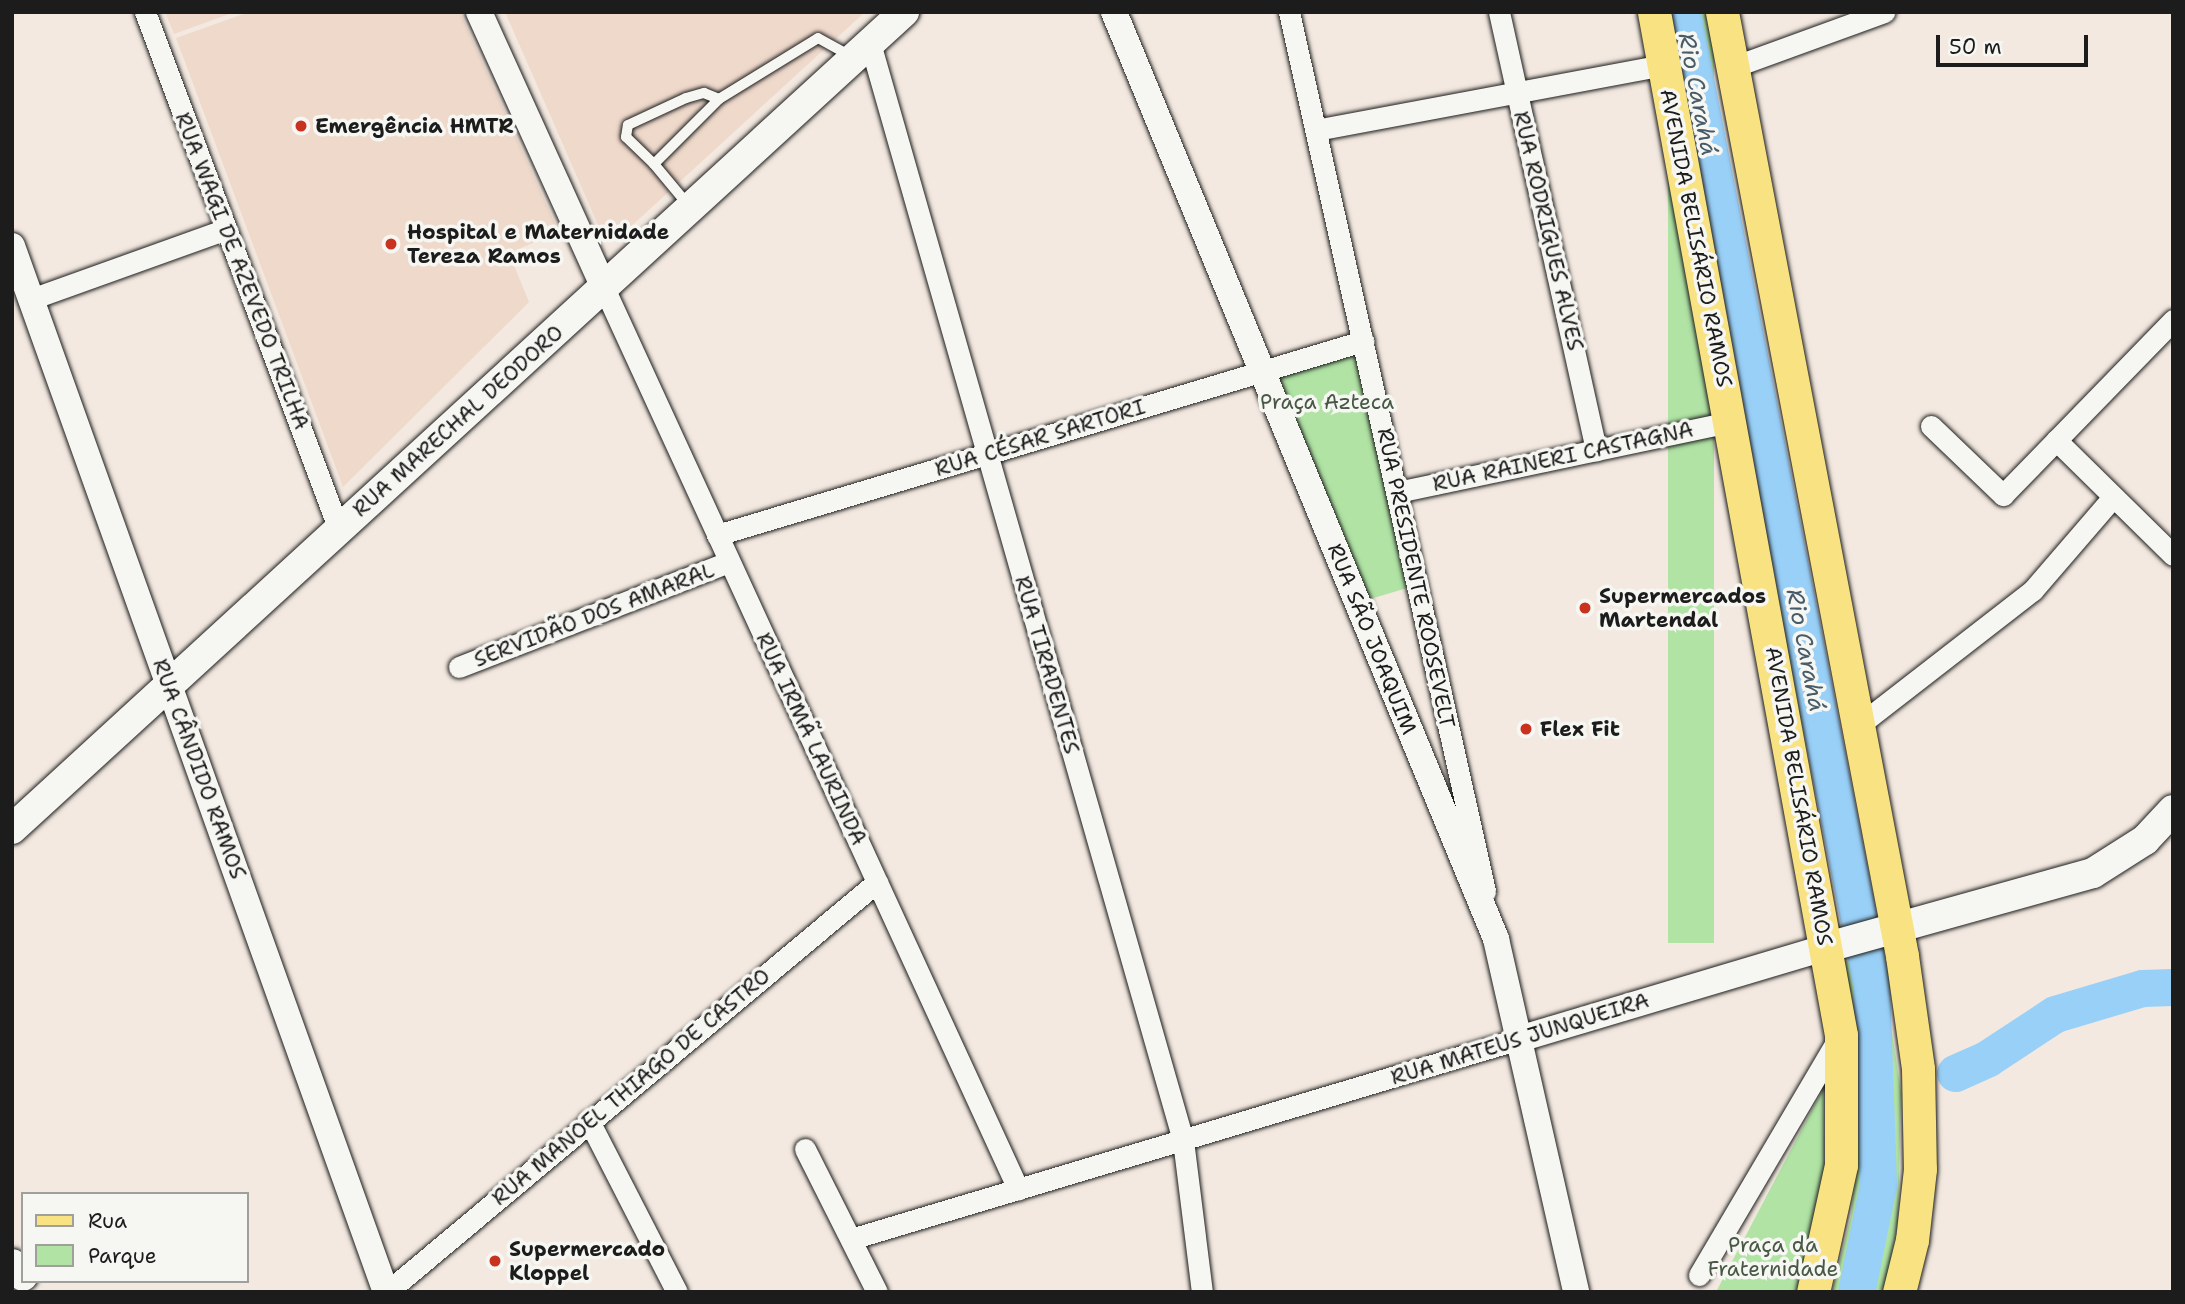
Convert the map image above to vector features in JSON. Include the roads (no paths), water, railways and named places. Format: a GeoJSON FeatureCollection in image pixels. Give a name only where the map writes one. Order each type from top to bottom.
{"type":"FeatureCollection","features":[{"type":"Feature","properties":{"kind":"main road","name":"RUA MARECHAL DEODORO"},"geometry":{"type":"LineString","coordinates":[[12,829],[904,12]]}},
{"type":"Feature","properties":{"kind":"main road","name":"AVENIDA BELISÁRIO RAMOS"},"geometry":{"type":"LineString","coordinates":[[1654,12],[1730,422],[1835,945],[1841,1035],[1841,1165],[1813,1292]]}},
{"type":"Feature","properties":{"kind":"main road"},"geometry":{"type":"LineString","coordinates":[[1723,12],[1859,724],[1921,1116],[1912,1240],[1899,1292]]}},
{"type":"Feature","properties":{"kind":"main road","name":"RUA MATEUS JUNQUEIRA"},"geometry":{"type":"LineString","coordinates":[[1835,945],[2093,873],[2145,840],[2172,817]]}},
{"type":"Feature","properties":{"kind":"street","name":"RUA WAGI DE AZEVEDO TRILHA"},"geometry":{"type":"LineString","coordinates":[[145,12],[339,530]]}},
{"type":"Feature","properties":{"kind":"street"},"geometry":{"type":"LineString","coordinates":[[479,12],[604,288]]}},
{"type":"Feature","properties":{"kind":"street","name":"RUA SÃO JOAQUIM"},"geometry":{"type":"LineString","coordinates":[[1114,12],[1496,939],[1574,1289]]}},
{"type":"Feature","properties":{"kind":"street","name":"RUA PRESIDENTE ROOSEVELT"},"geometry":{"type":"LineString","coordinates":[[1289,12],[1496,939]]}},
{"type":"Feature","properties":{"kind":"street","name":"RUA RODRIGUES ALVES"},"geometry":{"type":"LineString","coordinates":[[1499,12],[1596,450]]}},
{"type":"Feature","properties":{"kind":"street"},"geometry":{"type":"LineString","coordinates":[[1733,67],[1884,12]]}},
{"type":"Feature","properties":{"kind":"street","name":"RUA TIRADENTES"},"geometry":{"type":"LineString","coordinates":[[862,51],[987,454],[1183,1140],[1202,1292]]}},
{"type":"Feature","properties":{"kind":"street"},"geometry":{"type":"LineString","coordinates":[[1316,130],[1664,65]]}},
{"type":"Feature","properties":{"kind":"street"},"geometry":{"type":"LineString","coordinates":[[32,299],[226,229]]}},
{"type":"Feature","properties":{"kind":"street","name":"RUA CÂNDIDO RAMOS"},"geometry":{"type":"LineString","coordinates":[[12,246],[386,1292]]}},
{"type":"Feature","properties":{"kind":"street","name":"RUA IRMÃ LAURINDA"},"geometry":{"type":"LineString","coordinates":[[604,288],[1018,1189]]}},
{"type":"Feature","properties":{"kind":"street"},"geometry":{"type":"LineString","coordinates":[[1931,426],[2003,495],[2173,320]]}},
{"type":"Feature","properties":{"kind":"street","name":"RUA CÉSAR SARTORI"},"geometry":{"type":"LineString","coordinates":[[717,535],[1363,341]]}},
{"type":"Feature","properties":{"kind":"street","name":"RUA RAINERI CASTAGNA"},"geometry":{"type":"LineString","coordinates":[[1397,492],[1730,422]]}},
{"type":"Feature","properties":{"kind":"street"},"geometry":{"type":"LineString","coordinates":[[2056,440],[2173,555]]}},
{"type":"Feature","properties":{"kind":"street"},"geometry":{"type":"LineString","coordinates":[[1859,724],[2032,590],[2113,497]]}},
{"type":"Feature","properties":{"kind":"street","name":"SERVIDÃO DOS AMARAL"},"geometry":{"type":"LineString","coordinates":[[459,667],[729,562]]}},
{"type":"Feature","properties":{"kind":"street","name":"RUA MANOEL THIAGO DE CASTRO"},"geometry":{"type":"LineString","coordinates":[[386,1292],[877,883]]}},
{"type":"Feature","properties":{"kind":"street","name":"RUA MATEUS JUNQUEIRA"},"geometry":{"type":"LineString","coordinates":[[850,1239],[1835,945]]}},
{"type":"Feature","properties":{"kind":"street"},"geometry":{"type":"LineString","coordinates":[[1699,1275],[1841,1035]]}},
{"type":"Feature","properties":{"kind":"street"},"geometry":{"type":"LineString","coordinates":[[589,1121],[677,1292]]}},
{"type":"Feature","properties":{"kind":"street"},"geometry":{"type":"LineString","coordinates":[[805,1149],[877,1292]]}},
{"type":"Feature","properties":{"kind":"lane"},"geometry":{"type":"LineString","coordinates":[[654,164],[719,99],[818,38],[862,51]]}},
{"type":"Feature","properties":{"kind":"lane"},"geometry":{"type":"LineString","coordinates":[[691,208],[626,136],[628,125],[686,98],[704,93],[719,99]]}},
{"type":"Feature","properties":{"kind":"waterway","name":"Rio Carahá"},"geometry":{"type":"LineString","coordinates":[[1682,12],[1871,983],[1878,1185],[1856,1292]]}},
{"type":"Feature","properties":{"kind":"waterway"},"geometry":{"type":"LineString","coordinates":[[1955,1073],[1988,1058],[2055,1014],[2142,988],[2173,987]]}},
{"type":"Feature","properties":{"kind":"place","name":"Emergência HMTR"},"geometry":{"type":"Point","coordinates":[301,126]}},
{"type":"Feature","properties":{"kind":"place","name":"Hospital e Maternidade Tereza Ramos"},"geometry":{"type":"Point","coordinates":[391,244]}},
{"type":"Feature","properties":{"kind":"place","name":"Supermercados Martendal"},"geometry":{"type":"Point","coordinates":[1585,608]}},
{"type":"Feature","properties":{"kind":"place","name":"Flex Fit"},"geometry":{"type":"Point","coordinates":[1526,729]}},
{"type":"Feature","properties":{"kind":"place","name":"Supermercado Kloppel"},"geometry":{"type":"Point","coordinates":[495,1261]}},
{"type":"Feature","properties":{"kind":"park label","name":"Praça Azteca"},"geometry":{"type":"Point","coordinates":[1327,402]}},
{"type":"Feature","properties":{"kind":"park label","name":"Praça da Fraternidade"},"geometry":{"type":"Point","coordinates":[1773,1257]}}]}
